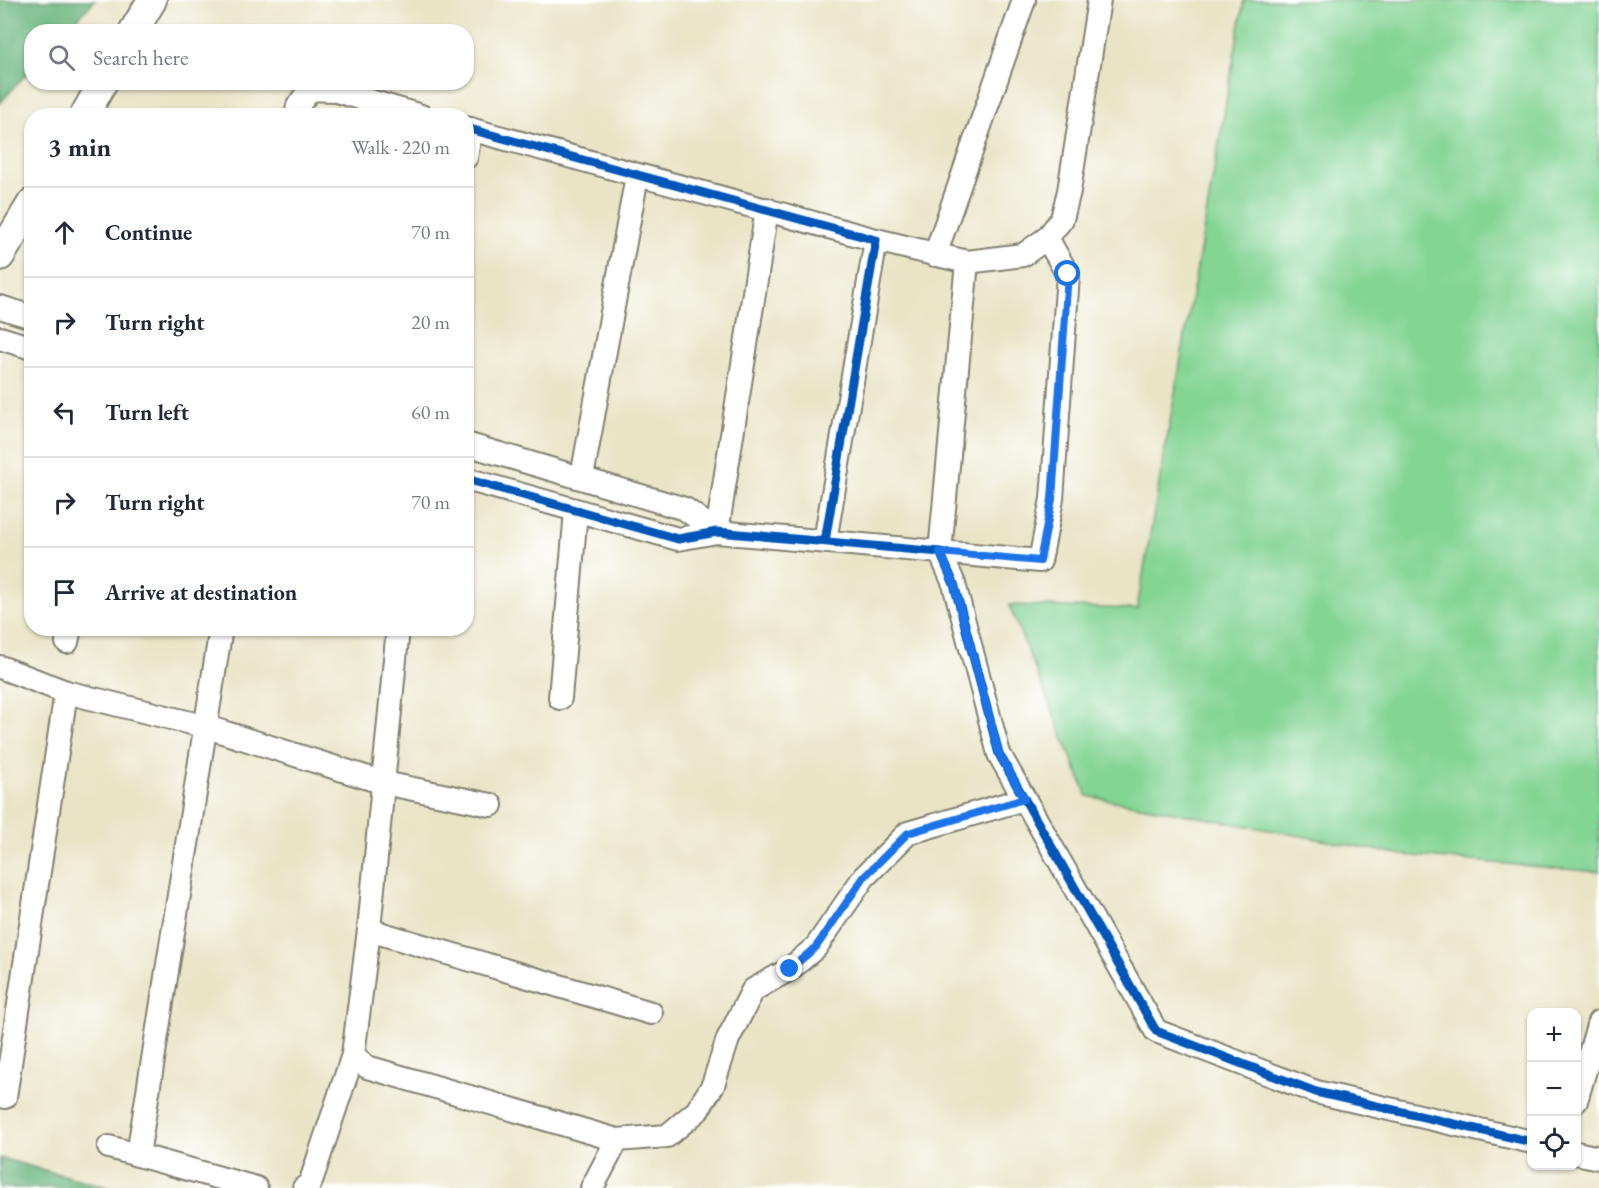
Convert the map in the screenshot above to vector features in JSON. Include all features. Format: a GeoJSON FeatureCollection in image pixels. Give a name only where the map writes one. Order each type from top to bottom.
{"type":"FeatureCollection","features":[{"type":"Feature","properties":{"kind":"street"},"geometry":{"type":"LineString","coordinates":[[138,24],[152,0]]}},
{"type":"Feature","properties":{"kind":"street"},"geometry":{"type":"LineString","coordinates":[[935,255],[1024,0]]}},
{"type":"Feature","properties":{"kind":"street"},"geometry":{"type":"LineString","coordinates":[[474,130],[935,255],[966,262],[1023,255],[1047,238],[1062,219],[1099,0]]}},
{"type":"Feature","properties":{"kind":"street"},"geometry":{"type":"LineString","coordinates":[[88,108],[99,90]]}},
{"type":"Feature","properties":{"kind":"street"},"geometry":{"type":"LineString","coordinates":[[298,108],[309,90]]}},
{"type":"Feature","properties":{"kind":"street"},"geometry":{"type":"LineString","coordinates":[[333,90],[394,108]]}},
{"type":"Feature","properties":{"kind":"street"},"geometry":{"type":"LineString","coordinates":[[582,477],[637,176]]}},
{"type":"Feature","properties":{"kind":"street"},"geometry":{"type":"LineString","coordinates":[[717,532],[767,209]]}},
{"type":"Feature","properties":{"kind":"street"},"geometry":{"type":"LineString","coordinates":[[0,256],[24,216]]}},
{"type":"Feature","properties":{"kind":"street"},"geometry":{"type":"LineString","coordinates":[[474,481],[678,539],[717,532],[1040,561],[1052,499],[1068,274],[1047,238]]}},
{"type":"Feature","properties":{"kind":"street"},"geometry":{"type":"LineString","coordinates":[[825,542],[876,240]]}},
{"type":"Feature","properties":{"kind":"street"},"geometry":{"type":"LineString","coordinates":[[966,262],[940,552],[954,584],[999,753],[1156,1031],[1316,1092],[1527,1141]]}},
{"type":"Feature","properties":{"kind":"street"},"geometry":{"type":"LineString","coordinates":[[0,307],[24,314]]}},
{"type":"Feature","properties":{"kind":"street"},"geometry":{"type":"LineString","coordinates":[[0,338],[24,346]]}},
{"type":"Feature","properties":{"kind":"street"},"geometry":{"type":"LineString","coordinates":[[474,446],[685,509],[717,532]]}},
{"type":"Feature","properties":{"kind":"street"},"geometry":{"type":"LineString","coordinates":[[560,698],[576,511]]}},
{"type":"Feature","properties":{"kind":"street"},"geometry":{"type":"LineString","coordinates":[[138,1155],[220,636]]}},
{"type":"Feature","properties":{"kind":"street"},"geometry":{"type":"LineString","coordinates":[[304,1188],[310,1184],[353,1055],[369,930],[397,636]]}},
{"type":"Feature","properties":{"kind":"street"},"geometry":{"type":"LineString","coordinates":[[0,667],[66,692],[207,727],[384,783],[491,806]]}},
{"type":"Feature","properties":{"kind":"street"},"geometry":{"type":"LineString","coordinates":[[4,1097],[66,692]]}},
{"type":"Feature","properties":{"kind":"street"},"geometry":{"type":"LineString","coordinates":[[353,1055],[367,1067],[617,1140],[667,1136],[697,1111],[713,1084],[728,1039],[753,990],[790,969],[816,947],[864,877],[908,833],[1024,799]]}},
{"type":"Feature","properties":{"kind":"street"},"geometry":{"type":"LineString","coordinates":[[369,930],[651,1013]]}},
{"type":"Feature","properties":{"kind":"street"},"geometry":{"type":"LineString","coordinates":[[1581,1084],[1599,1022]]}},
{"type":"Feature","properties":{"kind":"street"},"geometry":{"type":"LineString","coordinates":[[591,1188],[617,1140]]}},
{"type":"Feature","properties":{"kind":"street"},"geometry":{"type":"LineString","coordinates":[[109,1147],[256,1188]]}},
{"type":"Feature","properties":{"kind":"street"},"geometry":{"type":"LineString","coordinates":[[1581,1154],[1599,1158]]}},
{"type":"Feature","properties":{"kind":"green space"},"geometry":{"type":"Polygon","coordinates":[[[0,0],[95,0],[73,24],[24,24],[24,77],[0,103],[0,0]]]}},
{"type":"Feature","properties":{"kind":"green space"},"geometry":{"type":"Polygon","coordinates":[[[1244,0],[1599,0],[1599,872],[1403,855],[1087,796],[1009,605],[1137,609],[1244,0]]]}},
{"type":"Feature","properties":{"kind":"green space"},"geometry":{"type":"Polygon","coordinates":[[[0,1158],[111,1188],[0,1188],[0,1158]]]}},
{"type":"Feature","properties":{"kind":"cycle path"},"geometry":{"type":"LineString","coordinates":[[474,130],[876,240],[825,541]]}},
{"type":"Feature","properties":{"kind":"cycle path"},"geometry":{"type":"LineString","coordinates":[[474,481],[678,539],[717,532],[940,552],[954,584],[999,754],[1156,1031],[1316,1092],[1527,1141]]}},
{"type":"Feature","properties":{"kind":"route"},"geometry":{"type":"LineString","coordinates":[[790,969],[816,947],[864,877],[908,833],[1024,799],[999,753],[954,584],[940,552],[1040,561],[1052,499],[1068,274]]}}]}
